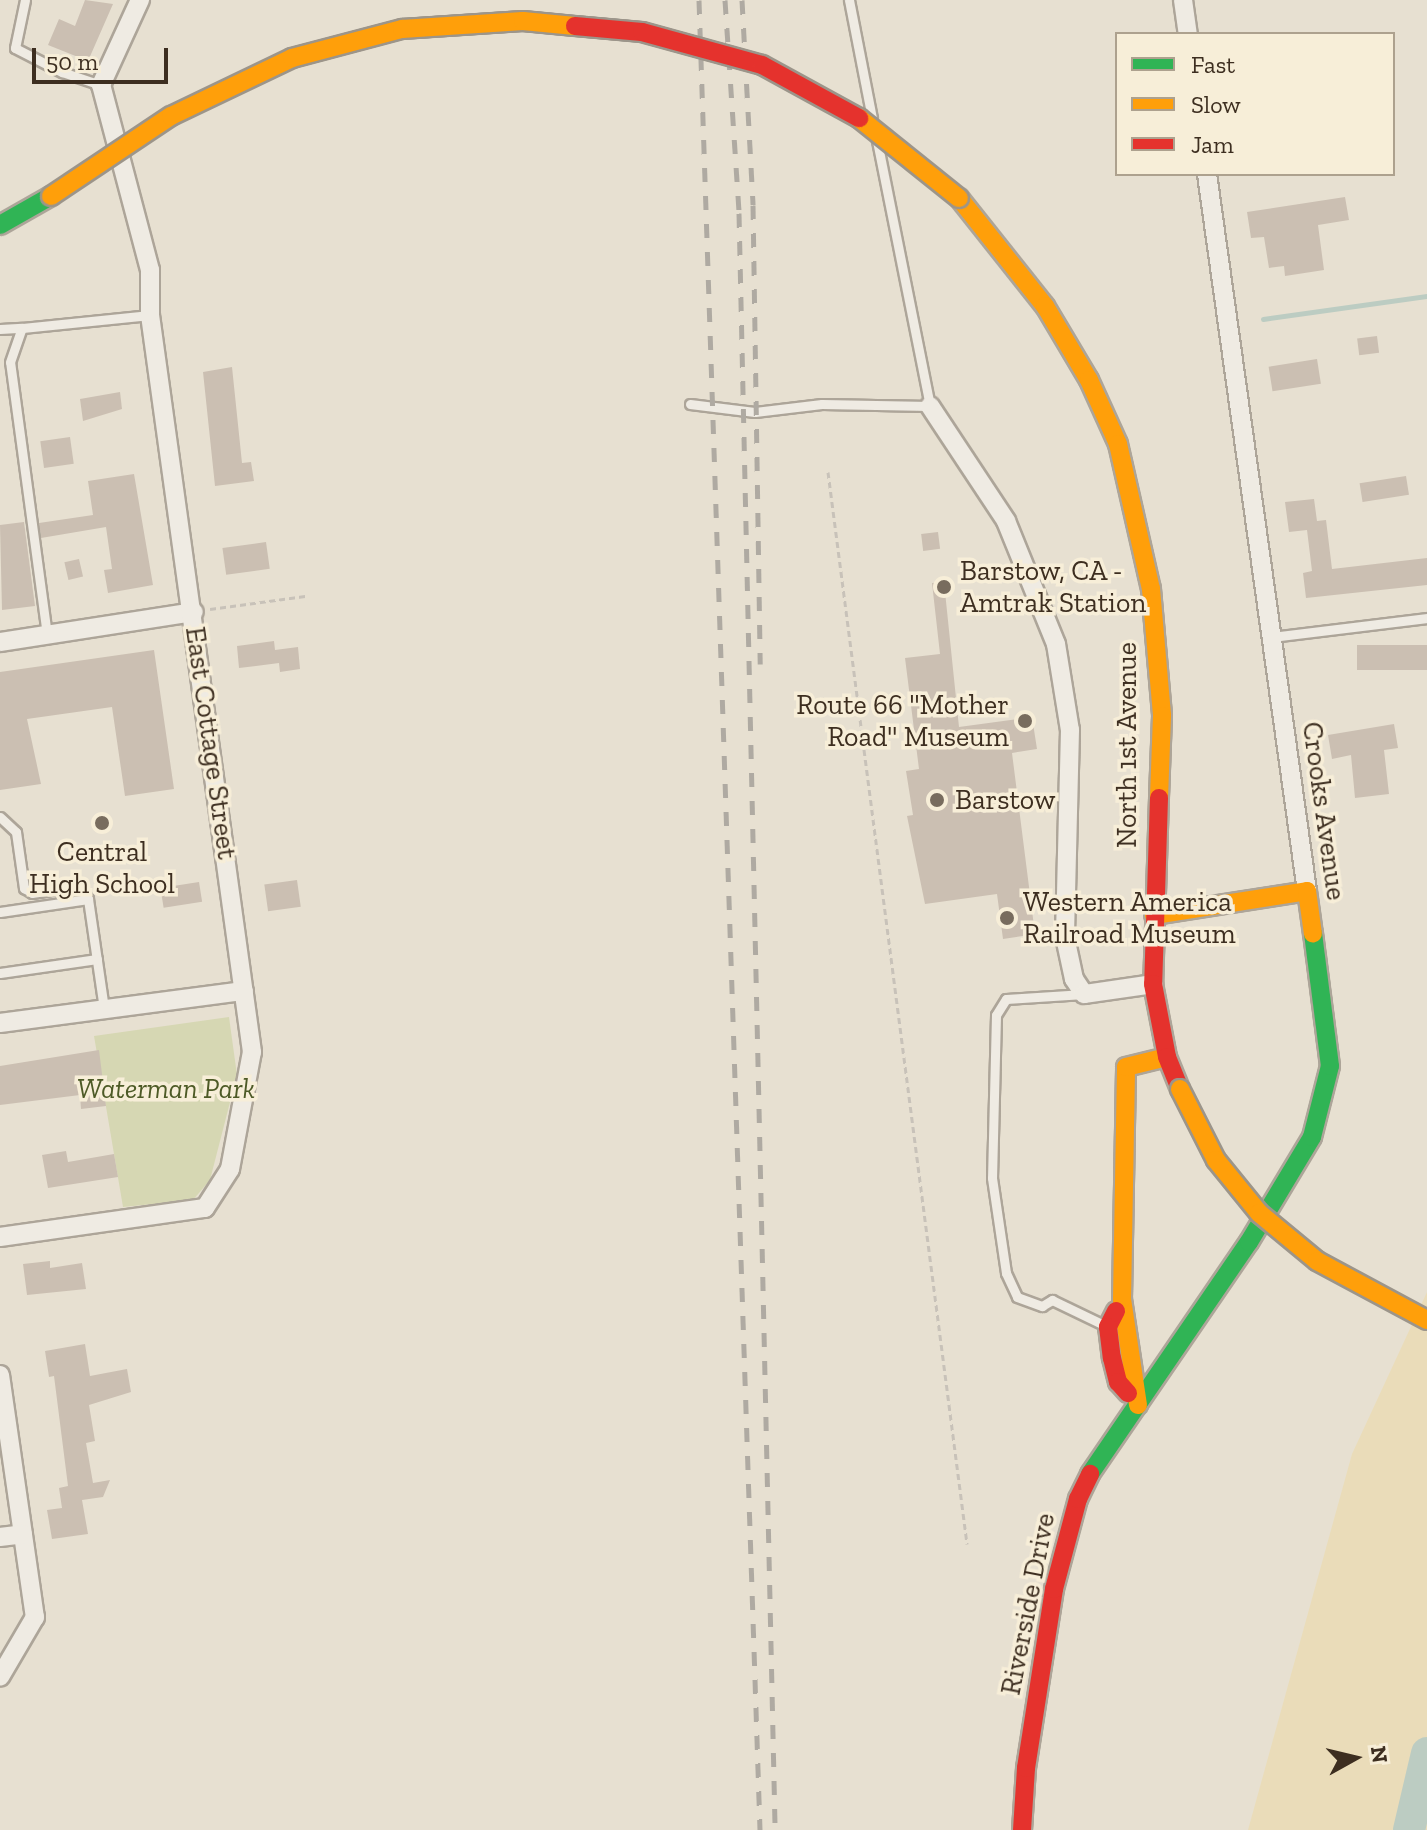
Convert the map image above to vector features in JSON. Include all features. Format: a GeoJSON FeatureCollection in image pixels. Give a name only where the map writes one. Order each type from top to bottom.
{"type":"FeatureCollection","features":[{"type":"Feature","properties":{"kind":"main road","name":"North 1st Avenue"},"geometry":{"type":"LineString","coordinates":[[0,225],[51,196],[171,116],[292,58],[402,29],[523,21],[642,32],[762,65],[861,117],[959,198],[1037,294],[1089,380],[1118,444],[1136,510],[1151,589],[1162,716],[1153,984],[1167,1057],[1180,1089],[1216,1160],[1259,1213],[1317,1261],[1427,1320]]}},
{"type":"Feature","properties":{"kind":"main road"},"geometry":{"type":"LineString","coordinates":[[1154,915],[1307,891]]}},
{"type":"Feature","properties":{"kind":"main road","name":"Crooks Avenue"},"geometry":{"type":"LineString","coordinates":[[1138,1405],[1249,1242],[1312,1137],[1330,1066],[1307,891]]}},
{"type":"Feature","properties":{"kind":"main road"},"geometry":{"type":"LineString","coordinates":[[1138,1405],[1122,1299],[1126,1067],[1167,1057]]}},
{"type":"Feature","properties":{"kind":"main road"},"geometry":{"type":"LineString","coordinates":[[1122,1299],[1108,1327],[1118,1382],[1138,1405]]}},
{"type":"Feature","properties":{"kind":"main road","name":"Riverside Drive"},"geometry":{"type":"LineString","coordinates":[[1022,1830],[1026,1768],[1065,1538],[1093,1469],[1138,1405]]}},
{"type":"Feature","properties":{"kind":"street"},"geometry":{"type":"LineString","coordinates":[[101,85],[140,0]]}},
{"type":"Feature","properties":{"kind":"street"},"geometry":{"type":"LineString","coordinates":[[1183,0],[1188,32]]}},
{"type":"Feature","properties":{"kind":"street","name":"East Cottage Street"},"geometry":{"type":"LineString","coordinates":[[0,1237],[205,1208],[230,1169],[243,1122],[252,1052],[194,612],[150,315],[150,270],[101,85]]}},
{"type":"Feature","properties":{"kind":"street","name":"Crooks Avenue"},"geometry":{"type":"LineString","coordinates":[[1207,176],[1307,891]]}},
{"type":"Feature","properties":{"kind":"street"},"geometry":{"type":"LineString","coordinates":[[930,406],[1006,521],[1056,644],[1070,730],[1065,937],[1074,979],[1084,994],[1153,984]]}},
{"type":"Feature","properties":{"kind":"street"},"geometry":{"type":"LineString","coordinates":[[0,642],[194,612]]}},
{"type":"Feature","properties":{"kind":"street"},"geometry":{"type":"LineString","coordinates":[[0,1023],[244,991]]}},
{"type":"Feature","properties":{"kind":"street"},"geometry":{"type":"LineString","coordinates":[[0,1375],[35,1617],[0,1677]]}},
{"type":"Feature","properties":{"kind":"street"},"geometry":{"type":"LineString","coordinates":[[0,1537],[23,1534]]}},
{"type":"Feature","properties":{"kind":"lane"},"geometry":{"type":"LineString","coordinates":[[25,0],[15,48],[62,72],[101,85]]}},
{"type":"Feature","properties":{"kind":"lane"},"geometry":{"type":"LineString","coordinates":[[690,404],[755,412],[822,404],[930,406],[849,0]]}},
{"type":"Feature","properties":{"kind":"lane"},"geometry":{"type":"LineString","coordinates":[[0,329],[150,315]]}},
{"type":"Feature","properties":{"kind":"lane"},"geometry":{"type":"LineString","coordinates":[[22,328],[10,362],[47,635]]}},
{"type":"Feature","properties":{"kind":"lane"},"geometry":{"type":"LineString","coordinates":[[1272,637],[1427,618]]}},
{"type":"Feature","properties":{"kind":"lane"},"geometry":{"type":"LineString","coordinates":[[0,817],[16,832],[24,888],[32,893],[79,886],[88,899],[104,1009]]}},
{"type":"Feature","properties":{"kind":"lane"},"geometry":{"type":"LineString","coordinates":[[0,912],[88,899]]}},
{"type":"Feature","properties":{"kind":"lane"},"geometry":{"type":"LineString","coordinates":[[0,973],[97,959]]}},
{"type":"Feature","properties":{"kind":"lane"},"geometry":{"type":"LineString","coordinates":[[1084,994],[1006,999],[996,1015],[992,1178],[1006,1273],[1017,1297],[1042,1306],[1052,1300],[1108,1327]]}},
{"type":"Feature","properties":{"kind":"path"},"geometry":{"type":"LineString","coordinates":[[828,472],[967,1544]]}},
{"type":"Feature","properties":{"kind":"path"},"geometry":{"type":"LineString","coordinates":[[194,612],[305,596]]}},
{"type":"Feature","properties":{"kind":"green space","name":"Waterman Park"},"geometry":{"type":"Polygon","coordinates":[[[229,1017],[237,1075],[210,1180],[193,1200],[123,1207],[94,1036],[229,1017]]]}},
{"type":"Feature","properties":{"kind":"sand"},"geometry":{"type":"Polygon","coordinates":[[[1427,1292],[1427,1830],[1248,1830],[1352,1454],[1427,1292]]]}},
{"type":"Feature","properties":{"kind":"building"},"geometry":{"type":"Polygon","coordinates":[[[85,0],[113,4],[88,61],[48,45],[59,19],[75,26],[85,0]]]}},
{"type":"Feature","properties":{"kind":"building"},"geometry":{"type":"Polygon","coordinates":[[[1345,197],[1349,220],[1318,225],[1324,270],[1285,276],[1284,266],[1269,268],[1264,237],[1251,238],[1247,212],[1345,197]]]}},
{"type":"Feature","properties":{"kind":"building"},"geometry":{"type":"Polygon","coordinates":[[[1377,336],[1379,353],[1359,355],[1357,338],[1377,336]]]}},
{"type":"Feature","properties":{"kind":"building"},"geometry":{"type":"Polygon","coordinates":[[[1317,359],[1321,384],[1273,391],[1269,367],[1317,359]]]}},
{"type":"Feature","properties":{"kind":"building"},"geometry":{"type":"Polygon","coordinates":[[[232,367],[242,463],[251,462],[254,481],[215,486],[203,372],[232,367]]]}},
{"type":"Feature","properties":{"kind":"building"},"geometry":{"type":"Polygon","coordinates":[[[120,392],[122,409],[83,421],[80,399],[120,392]]]}},
{"type":"Feature","properties":{"kind":"building"},"geometry":{"type":"Polygon","coordinates":[[[70,437],[74,464],[44,468],[40,441],[70,437]]]}},
{"type":"Feature","properties":{"kind":"building"},"geometry":{"type":"Polygon","coordinates":[[[134,474],[153,585],[108,593],[104,570],[112,569],[106,527],[41,538],[39,523],[93,515],[88,481],[134,474]]]}},
{"type":"Feature","properties":{"kind":"building"},"geometry":{"type":"Polygon","coordinates":[[[1406,476],[1409,495],[1363,502],[1360,483],[1406,476]]]}},
{"type":"Feature","properties":{"kind":"building"},"geometry":{"type":"Polygon","coordinates":[[[1314,499],[1317,521],[1326,520],[1332,569],[1427,558],[1427,585],[1306,598],[1303,573],[1312,571],[1307,530],[1289,532],[1285,502],[1314,499]]]}},
{"type":"Feature","properties":{"kind":"building"},"geometry":{"type":"Polygon","coordinates":[[[24,522],[35,606],[2,610],[0,525],[24,522]]]}},
{"type":"Feature","properties":{"kind":"building"},"geometry":{"type":"Polygon","coordinates":[[[938,532],[940,549],[923,551],[921,534],[938,532]]]}},
{"type":"Feature","properties":{"kind":"building"},"geometry":{"type":"Polygon","coordinates":[[[266,542],[270,569],[226,575],[222,548],[266,542]]]}},
{"type":"Feature","properties":{"kind":"building"},"geometry":{"type":"Polygon","coordinates":[[[79,559],[83,577],[68,580],[64,562],[79,559]]]}},
{"type":"Feature","properties":{"kind":"building"},"geometry":{"type":"Polygon","coordinates":[[[944,582],[959,727],[1032,717],[1037,749],[1012,753],[1035,934],[1003,939],[997,894],[925,904],[907,816],[913,815],[906,771],[919,769],[905,658],[940,654],[932,583],[944,582]]]}},
{"type":"Feature","properties":{"kind":"building"},"geometry":{"type":"Polygon","coordinates":[[[274,641],[275,650],[298,647],[300,669],[280,672],[279,663],[239,668],[237,646],[274,641]]]}},
{"type":"Feature","properties":{"kind":"building"},"geometry":{"type":"Polygon","coordinates":[[[1357,645],[1427,645],[1427,670],[1357,670],[1357,645]]]}},
{"type":"Feature","properties":{"kind":"building"},"geometry":{"type":"Polygon","coordinates":[[[154,650],[174,789],[125,796],[112,707],[27,719],[41,784],[0,790],[0,672],[154,650]]]}},
{"type":"Feature","properties":{"kind":"building"},"geometry":{"type":"Polygon","coordinates":[[[1394,724],[1398,748],[1384,750],[1389,794],[1355,798],[1351,755],[1332,759],[1328,735],[1394,724]]]}},
{"type":"Feature","properties":{"kind":"building"},"geometry":{"type":"Polygon","coordinates":[[[297,880],[301,907],[268,911],[264,885],[297,880]]]}},
{"type":"Feature","properties":{"kind":"building"},"geometry":{"type":"Polygon","coordinates":[[[199,882],[202,902],[164,908],[160,888],[199,882]]]}},
{"type":"Feature","properties":{"kind":"building"},"geometry":{"type":"Polygon","coordinates":[[[99,1050],[106,1106],[81,1109],[80,1095],[0,1105],[0,1066],[99,1050]]]}},
{"type":"Feature","properties":{"kind":"building"},"geometry":{"type":"Polygon","coordinates":[[[66,1151],[68,1162],[114,1154],[118,1177],[48,1188],[42,1155],[66,1151]]]}},
{"type":"Feature","properties":{"kind":"building"},"geometry":{"type":"Polygon","coordinates":[[[50,1261],[50,1268],[82,1263],[86,1289],[27,1295],[23,1264],[50,1261]]]}},
{"type":"Feature","properties":{"kind":"building"},"geometry":{"type":"Polygon","coordinates":[[[85,1344],[90,1376],[127,1369],[131,1392],[89,1405],[95,1441],[86,1443],[93,1483],[110,1480],[103,1497],[82,1500],[88,1534],[52,1539],[47,1510],[62,1508],[59,1488],[68,1486],[54,1376],[49,1377],[45,1351],[85,1344]]]}},
{"type":"Feature","properties":{"kind":"waterway"},"geometry":{"type":"LineString","coordinates":[[1263,319],[1427,296]]}},
{"type":"Feature","properties":{"kind":"waterway"},"geometry":{"type":"LineString","coordinates":[[1409,1830],[1427,1753]]}},
{"type":"Feature","properties":{"kind":"railway"},"geometry":{"type":"LineString","coordinates":[[699,0],[760,1830]]}},
{"type":"Feature","properties":{"kind":"railway"},"geometry":{"type":"LineString","coordinates":[[725,0],[739,213],[775,1830]]}},
{"type":"Feature","properties":{"kind":"railway"},"geometry":{"type":"LineString","coordinates":[[742,0],[753,205],[760,664]]}},
{"type":"Feature","properties":{"kind":"traffic: fast"},"geometry":{"type":"LineString","coordinates":[[0,225],[51,196]]}},
{"type":"Feature","properties":{"kind":"traffic: fast"},"geometry":{"type":"LineString","coordinates":[[1090,1474],[1249,1242],[1312,1137],[1330,1066],[1313,934]]}},
{"type":"Feature","properties":{"kind":"traffic: slow"},"geometry":{"type":"LineString","coordinates":[[51,196],[171,116],[292,58],[402,29],[523,21],[575,26]]}},
{"type":"Feature","properties":{"kind":"traffic: slow"},"geometry":{"type":"LineString","coordinates":[[859,118],[959,198]]}},
{"type":"Feature","properties":{"kind":"traffic: slow"},"geometry":{"type":"LineString","coordinates":[[959,198],[1045,306],[1089,380],[1118,444],[1151,589],[1162,716],[1159,798]]}},
{"type":"Feature","properties":{"kind":"traffic: slow"},"geometry":{"type":"LineString","coordinates":[[1154,915],[1307,891],[1313,934]]}},
{"type":"Feature","properties":{"kind":"traffic: slow"},"geometry":{"type":"LineString","coordinates":[[1138,1405],[1122,1299],[1126,1067],[1167,1057]]}},
{"type":"Feature","properties":{"kind":"traffic: slow"},"geometry":{"type":"LineString","coordinates":[[1180,1089],[1216,1160],[1259,1213],[1317,1261],[1427,1320]]}},
{"type":"Feature","properties":{"kind":"traffic: jam"},"geometry":{"type":"LineString","coordinates":[[575,26],[642,32],[762,65],[859,118]]}},
{"type":"Feature","properties":{"kind":"traffic: jam"},"geometry":{"type":"LineString","coordinates":[[1159,798],[1153,984],[1167,1057],[1180,1089]]}},
{"type":"Feature","properties":{"kind":"traffic: jam"},"geometry":{"type":"LineString","coordinates":[[1116,1311],[1108,1327],[1112,1358],[1118,1382],[1128,1393]]}},
{"type":"Feature","properties":{"kind":"traffic: jam"},"geometry":{"type":"LineString","coordinates":[[1022,1830],[1026,1768],[1054,1589],[1078,1499],[1090,1474]]}},
{"type":"Feature","properties":{"kind":"place","name":"Barstow, CA - Amtrak Station"},"geometry":{"type":"Point","coordinates":[944,587]}},
{"type":"Feature","properties":{"kind":"place","name":"Route 66 \"Mother Road\" Museum"},"geometry":{"type":"Point","coordinates":[1025,721]}},
{"type":"Feature","properties":{"kind":"place","name":"Barstow"},"geometry":{"type":"Point","coordinates":[937,800]}},
{"type":"Feature","properties":{"kind":"place","name":"Central High School"},"geometry":{"type":"Point","coordinates":[102,823]}},
{"type":"Feature","properties":{"kind":"place","name":"Western America Railroad Museum"},"geometry":{"type":"Point","coordinates":[1007,918]}}]}
